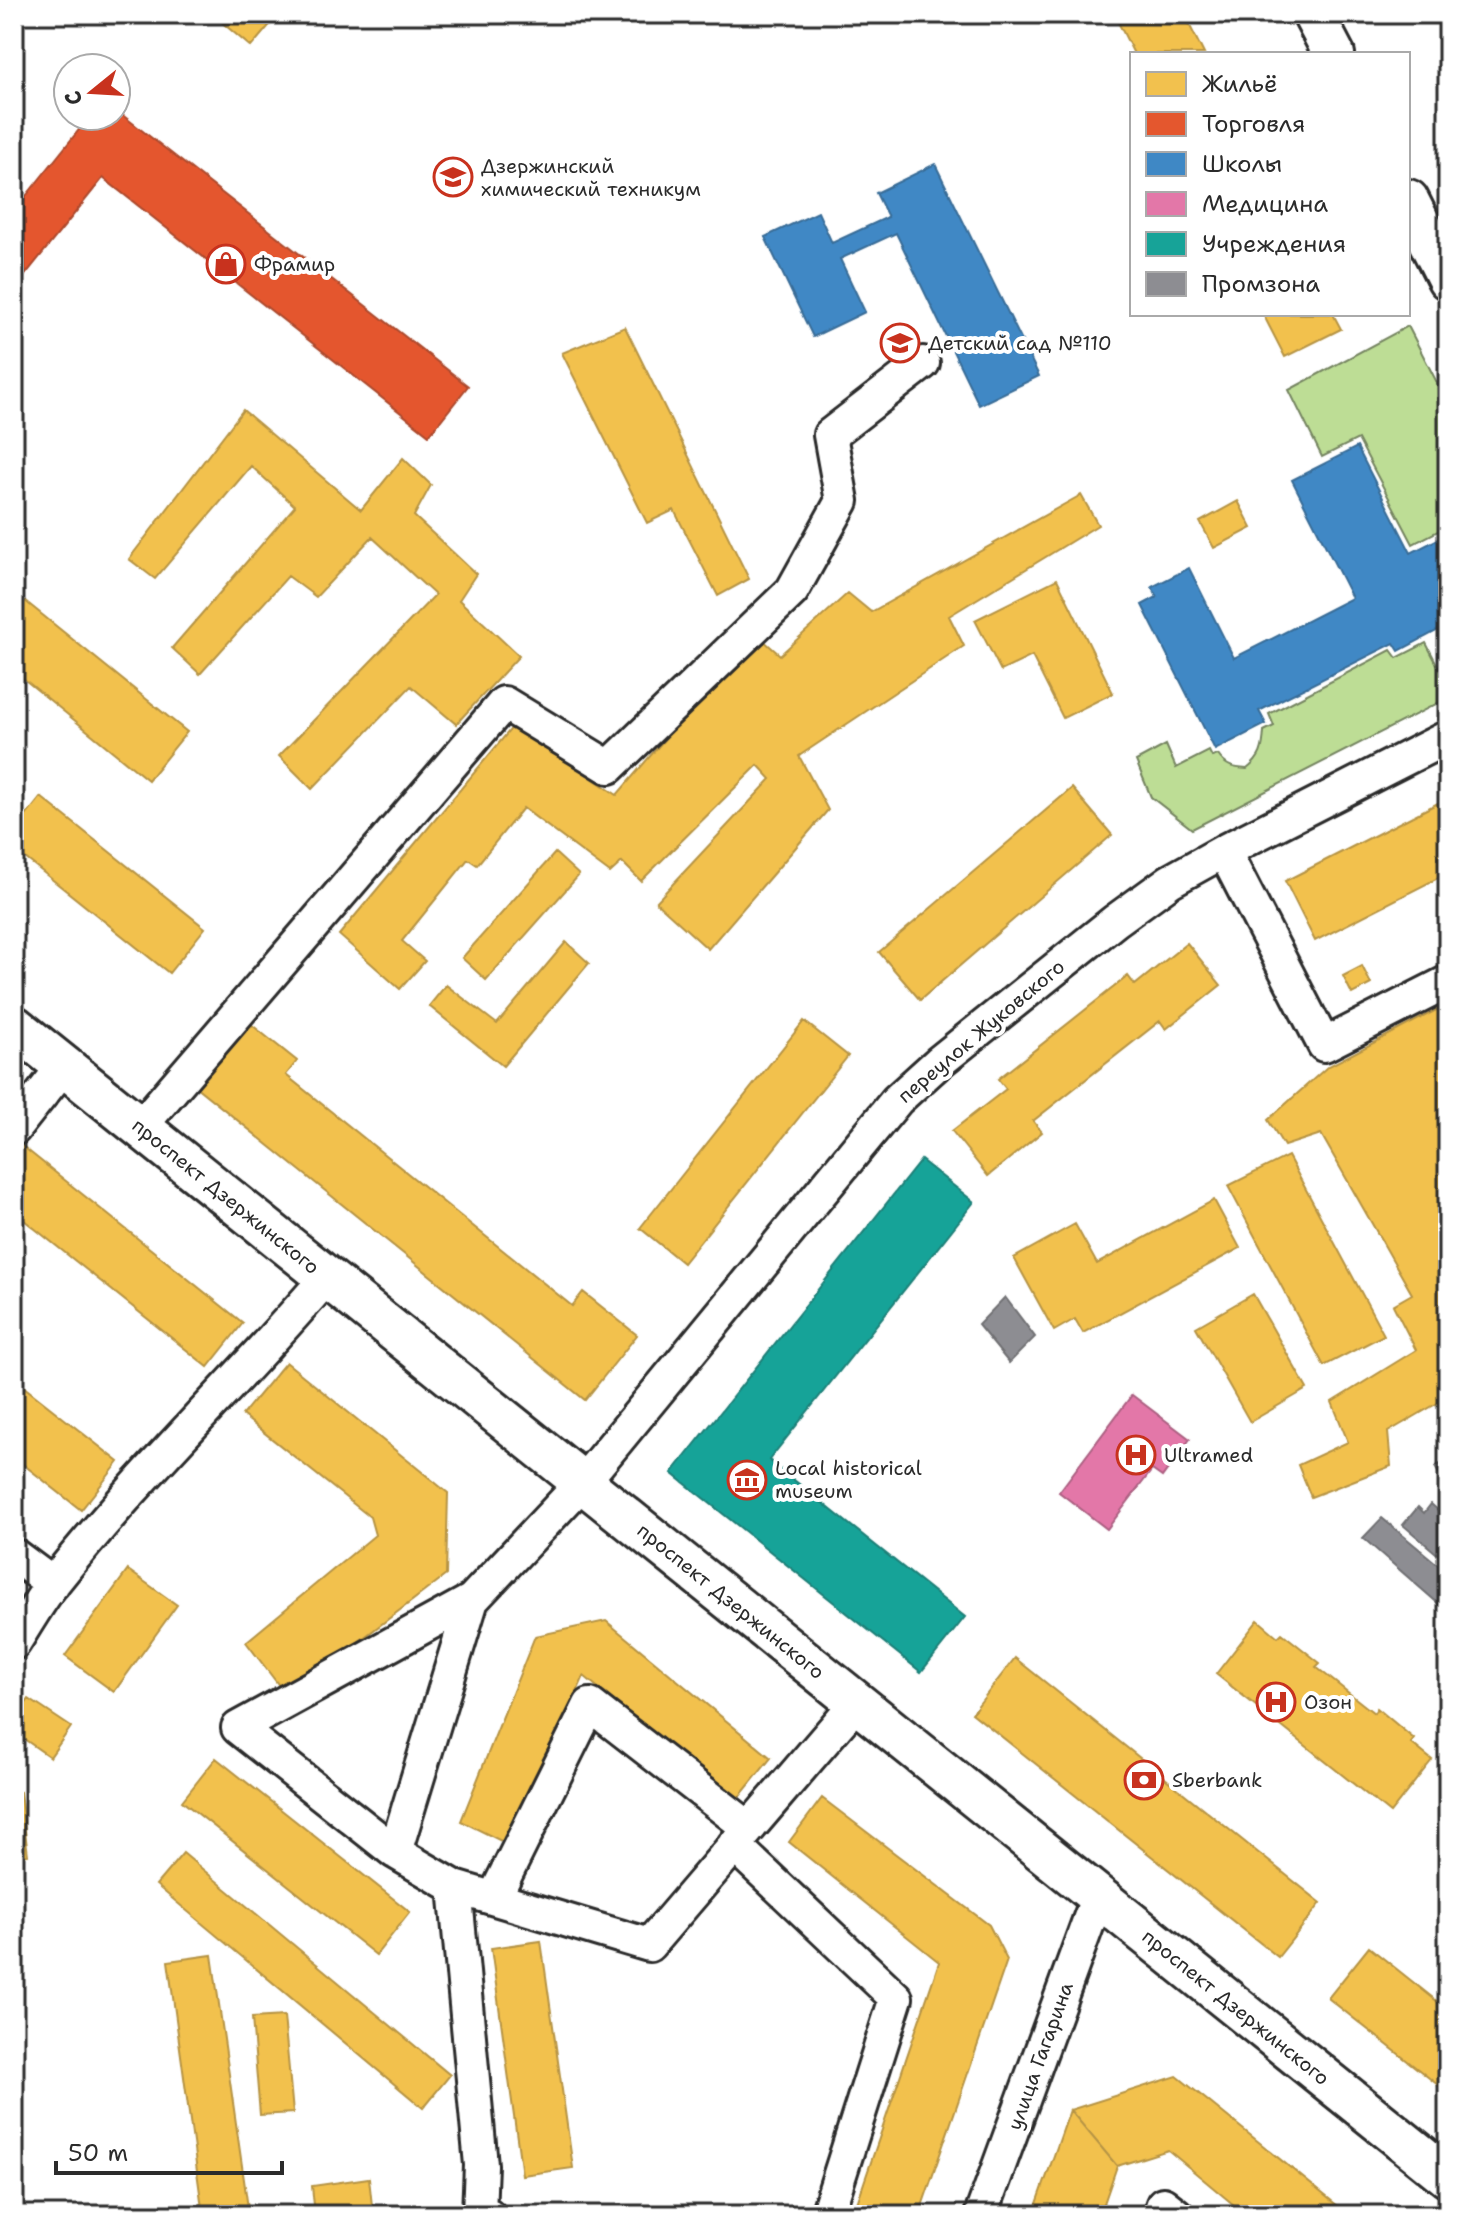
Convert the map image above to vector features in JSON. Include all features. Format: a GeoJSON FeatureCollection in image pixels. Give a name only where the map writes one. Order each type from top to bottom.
{"type":"FeatureCollection","features":[{"type":"Feature","properties":{"kind":"main road"},"geometry":{"type":"LineString","coordinates":[[1313,14],[1333,52]]}},
{"type":"Feature","properties":{"kind":"main road"},"geometry":{"type":"LineString","coordinates":[[1410,204],[1448,279]]}},
{"type":"Feature","properties":{"kind":"main road","name":"проспект Дзержинского"},"geometry":{"type":"LineString","coordinates":[[14,1026],[1448,2177]]}},
{"type":"Feature","properties":{"kind":"street"},"geometry":{"type":"LineString","coordinates":[[140,1127],[504,703],[609,767],[792,591],[842,501],[830,435],[923,363]]}},
{"type":"Feature","properties":{"kind":"street","name":"переулок Жуковского"},"geometry":{"type":"LineString","coordinates":[[472,1600],[583,1482],[897,1100],[939,1062],[1115,921],[1170,881],[1448,737]]}},
{"type":"Feature","properties":{"kind":"street"},"geometry":{"type":"LineString","coordinates":[[1224,851],[1324,1045],[1448,982]]}},
{"type":"Feature","properties":{"kind":"street"},"geometry":{"type":"LineString","coordinates":[[14,1129],[64,1066]]}},
{"type":"Feature","properties":{"kind":"street"},"geometry":{"type":"LineString","coordinates":[[14,1643],[53,1584],[184,1431],[285,1326],[327,1277]]}},
{"type":"Feature","properties":{"kind":"street"},"geometry":{"type":"LineString","coordinates":[[14,1555],[53,1584]]}},
{"type":"Feature","properties":{"kind":"street"},"geometry":{"type":"LineString","coordinates":[[395,1852],[472,1600]]}},
{"type":"Feature","properties":{"kind":"street"},"geometry":{"type":"LineString","coordinates":[[472,1600],[238,1728],[395,1852],[455,1887],[649,1945],[857,1702]]}},
{"type":"Feature","properties":{"kind":"street"},"geometry":{"type":"LineString","coordinates":[[494,1898],[590,1705],[742,1837],[896,1998],[827,2215]]}},
{"type":"Feature","properties":{"kind":"street"},"geometry":{"type":"LineString","coordinates":[[455,1887],[481,2165],[479,2213],[489,2215]]}},
{"type":"Feature","properties":{"kind":"street","name":"улица Гагарина"},"geometry":{"type":"LineString","coordinates":[[981,2215],[1098,1896]]}},
{"type":"Feature","properties":{"kind":"street"},"geometry":{"type":"LineString","coordinates":[[1159,2215],[1163,2204],[1177,2215]]}},
{"type":"Feature","properties":{"kind":"green space"},"geometry":{"type":"Polygon","coordinates":[[[1408,326],[1448,404],[1448,526],[1413,544],[1358,439],[1322,457],[1289,390],[1408,326]]]}},
{"type":"Feature","properties":{"kind":"green space"},"geometry":{"type":"Polygon","coordinates":[[[1426,643],[1448,685],[1448,698],[1192,829],[1151,797],[1136,761],[1166,745],[1176,768],[1209,751],[1212,757],[1218,755],[1231,766],[1247,769],[1260,753],[1264,731],[1274,726],[1269,714],[1391,650],[1397,658],[1426,643]]]}},
{"type":"Feature","properties":{"kind":"building: Жильё"},"geometry":{"type":"Polygon","coordinates":[[[212,14],[279,14],[251,47],[212,14]]]}},
{"type":"Feature","properties":{"kind":"building: Жильё"},"geometry":{"type":"Polygon","coordinates":[[[1114,14],[1184,14],[1203,52],[1133,52],[1114,14]]]}},
{"type":"Feature","properties":{"kind":"building: Жильё"},"geometry":{"type":"Polygon","coordinates":[[[1264,316],[1334,316],[1341,329],[1285,357],[1264,316]]]}},
{"type":"Feature","properties":{"kind":"building: Жильё"},"geometry":{"type":"Polygon","coordinates":[[[625,327],[749,579],[718,596],[674,510],[647,523],[562,353],[625,327]]]}},
{"type":"Feature","properties":{"kind":"building: Жильё"},"geometry":{"type":"Polygon","coordinates":[[[243,410],[361,510],[403,458],[431,485],[414,516],[476,574],[459,600],[519,656],[456,724],[411,686],[312,789],[279,756],[435,595],[372,537],[316,597],[288,576],[200,674],[172,648],[295,506],[251,466],[155,579],[129,559],[243,410]]]}},
{"type":"Feature","properties":{"kind":"building: Жильё"},"geometry":{"type":"Polygon","coordinates":[[[1081,495],[1098,525],[949,616],[964,646],[799,756],[828,810],[708,949],[656,902],[771,779],[758,765],[641,881],[622,862],[610,873],[523,808],[477,865],[468,859],[402,941],[425,961],[400,989],[339,935],[514,725],[617,795],[755,633],[780,655],[848,593],[871,612],[1081,495]]]}},
{"type":"Feature","properties":{"kind":"building: Жильё"},"geometry":{"type":"Polygon","coordinates":[[[1238,501],[1252,528],[1214,548],[1200,522],[1238,501]]]}},
{"type":"Feature","properties":{"kind":"building: Жильё"},"geometry":{"type":"Polygon","coordinates":[[[1057,579],[1113,693],[1063,718],[1032,656],[1001,671],[975,620],[1057,579]]]}},
{"type":"Feature","properties":{"kind":"building: Жильё"},"geometry":{"type":"Polygon","coordinates":[[[14,592],[187,732],[148,780],[14,671],[14,592]]]}},
{"type":"Feature","properties":{"kind":"building: Жильё"},"geometry":{"type":"Polygon","coordinates":[[[1072,788],[1112,835],[920,1000],[879,952],[1072,788]]]}},
{"type":"Feature","properties":{"kind":"building: Жильё"},"geometry":{"type":"Polygon","coordinates":[[[41,797],[205,928],[169,973],[14,849],[14,831],[41,797]]]}},
{"type":"Feature","properties":{"kind":"building: Жильё"},"geometry":{"type":"Polygon","coordinates":[[[1448,798],[1448,873],[1315,941],[1285,881],[1448,798]]]}},
{"type":"Feature","properties":{"kind":"building: Жильё"},"geometry":{"type":"Polygon","coordinates":[[[555,853],[579,875],[486,980],[462,958],[555,853]]]}},
{"type":"Feature","properties":{"kind":"building: Жильё"},"geometry":{"type":"Polygon","coordinates":[[[566,942],[589,963],[503,1066],[429,1006],[446,985],[497,1024],[566,942]]]}},
{"type":"Feature","properties":{"kind":"building: Жильё"},"geometry":{"type":"Polygon","coordinates":[[[1187,943],[1221,985],[1166,1029],[1160,1021],[1033,1121],[1042,1132],[988,1176],[952,1131],[1006,1089],[998,1079],[1128,976],[1135,985],[1187,943]]]}},
{"type":"Feature","properties":{"kind":"building: Жильё"},"geometry":{"type":"Polygon","coordinates":[[[1362,966],[1371,984],[1352,994],[1343,976],[1362,966]]]}},
{"type":"Feature","properties":{"kind":"building: Жильё"},"geometry":{"type":"Polygon","coordinates":[[[1448,1004],[1448,1397],[1388,1432],[1391,1466],[1311,1497],[1298,1465],[1348,1442],[1332,1402],[1416,1350],[1393,1305],[1412,1294],[1321,1134],[1284,1146],[1268,1120],[1327,1067],[1448,1004]]]}},
{"type":"Feature","properties":{"kind":"building: Жильё"},"geometry":{"type":"Polygon","coordinates":[[[247,1021],[297,1061],[286,1075],[572,1306],[583,1292],[637,1335],[585,1400],[195,1086],[247,1021]]]}},
{"type":"Feature","properties":{"kind":"building: Жильё"},"geometry":{"type":"Polygon","coordinates":[[[804,1021],[848,1056],[683,1263],[640,1228],[804,1021]]]}},
{"type":"Feature","properties":{"kind":"building: Жильё"},"geometry":{"type":"Polygon","coordinates":[[[21,1145],[243,1323],[208,1367],[14,1212],[14,1153],[21,1145]]]}},
{"type":"Feature","properties":{"kind":"building: Жильё"},"geometry":{"type":"Polygon","coordinates":[[[1288,1156],[1384,1335],[1324,1366],[1228,1186],[1288,1156]]]}},
{"type":"Feature","properties":{"kind":"building: Жильё"},"geometry":{"type":"Polygon","coordinates":[[[1214,1200],[1240,1248],[1083,1333],[1075,1319],[1054,1331],[1014,1258],[1075,1224],[1097,1264],[1214,1200]]]}},
{"type":"Feature","properties":{"kind":"building: Жильё"},"geometry":{"type":"Polygon","coordinates":[[[1253,1294],[1307,1389],[1250,1422],[1196,1327],[1253,1294]]]}},
{"type":"Feature","properties":{"kind":"building: Жильё"},"geometry":{"type":"Polygon","coordinates":[[[286,1362],[448,1493],[446,1575],[287,1696],[246,1642],[375,1535],[370,1517],[242,1415],[286,1362]]]}},
{"type":"Feature","properties":{"kind":"building: Жильё"},"geometry":{"type":"Polygon","coordinates":[[[14,1379],[119,1462],[81,1510],[14,1457],[14,1379]]]}},
{"type":"Feature","properties":{"kind":"building: Жильё"},"geometry":{"type":"Polygon","coordinates":[[[128,1570],[177,1605],[114,1692],[65,1656],[128,1570]]]}},
{"type":"Feature","properties":{"kind":"building: Жильё"},"geometry":{"type":"Polygon","coordinates":[[[1258,1620],[1278,1637],[1282,1633],[1320,1663],[1316,1667],[1374,1713],[1377,1708],[1414,1739],[1411,1743],[1432,1760],[1390,1813],[1216,1674],[1258,1620]]]}},
{"type":"Feature","properties":{"kind":"building: Жильё"},"geometry":{"type":"Polygon","coordinates":[[[606,1621],[771,1758],[736,1801],[584,1676],[509,1845],[461,1821],[535,1636],[606,1621]]]}},
{"type":"Feature","properties":{"kind":"building: Жильё"},"geometry":{"type":"Polygon","coordinates":[[[1015,1658],[1321,1903],[1278,1957],[972,1713],[1015,1658]]]}},
{"type":"Feature","properties":{"kind":"building: Жильё"},"geometry":{"type":"Polygon","coordinates":[[[29,1699],[71,1727],[50,1757],[14,1732],[14,1720],[29,1699]]]}},
{"type":"Feature","properties":{"kind":"building: Жильё"},"geometry":{"type":"Polygon","coordinates":[[[216,1758],[410,1912],[376,1955],[182,1801],[216,1758]]]}},
{"type":"Feature","properties":{"kind":"building: Жильё"},"geometry":{"type":"Polygon","coordinates":[[[20,1792],[28,1855],[14,1857],[14,1793],[20,1792]]]}},
{"type":"Feature","properties":{"kind":"building: Жильё"},"geometry":{"type":"Polygon","coordinates":[[[822,1798],[989,1925],[1007,1960],[919,2215],[853,2215],[939,1962],[789,1842],[822,1798]]]}},
{"type":"Feature","properties":{"kind":"building: Жильё"},"geometry":{"type":"Polygon","coordinates":[[[183,1853],[450,2075],[423,2108],[156,1885],[183,1853]]]}},
{"type":"Feature","properties":{"kind":"building: Жильё"},"geometry":{"type":"Polygon","coordinates":[[[541,1941],[573,2168],[522,2175],[491,1948],[541,1941]]]}},
{"type":"Feature","properties":{"kind":"building: Жильё"},"geometry":{"type":"Polygon","coordinates":[[[1369,1947],[1448,2010],[1448,2093],[1328,1998],[1369,1947]]]}},
{"type":"Feature","properties":{"kind":"building: Жильё"},"geometry":{"type":"Polygon","coordinates":[[[212,1955],[249,2215],[203,2215],[168,1961],[212,1955]]]}},
{"type":"Feature","properties":{"kind":"building: Жильё"},"geometry":{"type":"Polygon","coordinates":[[[284,2016],[293,2113],[260,2115],[252,2018],[284,2016]]]}},
{"type":"Feature","properties":{"kind":"building: Жильё"},"geometry":{"type":"Polygon","coordinates":[[[1177,2076],[1349,2215],[1246,2215],[1168,2150],[1117,2166],[1070,2110],[1177,2076]]]}},
{"type":"Feature","properties":{"kind":"building: Жильё"},"geometry":{"type":"Polygon","coordinates":[[[1070,2110],[1117,2166],[1100,2215],[1033,2215],[1070,2110]]]}},
{"type":"Feature","properties":{"kind":"building: Жильё"},"geometry":{"type":"Polygon","coordinates":[[[369,2178],[373,2215],[315,2215],[312,2186],[369,2178]]]}},
{"type":"Feature","properties":{"kind":"building: Торговля"},"geometry":{"type":"Polygon","coordinates":[[[132,123],[468,386],[429,435],[103,178],[14,289],[14,211],[77,132],[132,132],[132,123]]]}},
{"type":"Feature","properties":{"kind":"building: Школы"},"geometry":{"type":"Polygon","coordinates":[[[935,164],[1039,376],[979,405],[896,233],[840,259],[865,312],[813,337],[765,237],[818,212],[832,243],[888,217],[876,193],[935,164]]]}},
{"type":"Feature","properties":{"kind":"building: Школы"},"geometry":{"type":"Polygon","coordinates":[[[1357,447],[1411,553],[1448,534],[1448,625],[1399,651],[1394,643],[1259,711],[1266,724],[1215,750],[1142,605],[1157,597],[1152,587],[1189,568],[1234,658],[1352,598],[1292,480],[1357,447]]]}},
{"type":"Feature","properties":{"kind":"building: Медицина"},"geometry":{"type":"Polygon","coordinates":[[[1132,1395],[1190,1439],[1162,1477],[1152,1470],[1107,1529],[1059,1492],[1132,1395]]]}},
{"type":"Feature","properties":{"kind":"building: Учреждения"},"geometry":{"type":"Polygon","coordinates":[[[921,1160],[974,1202],[769,1460],[965,1617],[921,1672],[672,1473],[921,1160]]]}},
{"type":"Feature","properties":{"kind":"building: Промзона"},"geometry":{"type":"Polygon","coordinates":[[[1005,1297],[1035,1337],[1009,1363],[978,1325],[1005,1297]]]}},
{"type":"Feature","properties":{"kind":"building: Промзона"},"geometry":{"type":"Polygon","coordinates":[[[1448,1460],[1448,1489],[1435,1467],[1448,1460]]]}},
{"type":"Feature","properties":{"kind":"building: Промзона"},"geometry":{"type":"Polygon","coordinates":[[[1431,1504],[1448,1519],[1448,1563],[1403,1525],[1418,1507],[1424,1513],[1431,1504]]]}},
{"type":"Feature","properties":{"kind":"building: Промзона"},"geometry":{"type":"Polygon","coordinates":[[[1382,1518],[1448,1573],[1448,1612],[1363,1538],[1382,1518]]]}},
{"type":"Feature","properties":{"kind":"place","name":"Дзержинский химический техникум"},"geometry":{"type":"Point","coordinates":[453,177]}},
{"type":"Feature","properties":{"kind":"place","name":"Фрамир"},"geometry":{"type":"Point","coordinates":[226,264]}},
{"type":"Feature","properties":{"kind":"place","name":"Детский сад №110"},"geometry":{"type":"Point","coordinates":[900,343]}},
{"type":"Feature","properties":{"kind":"place","name":"Ultramed"},"geometry":{"type":"Point","coordinates":[1136,1455]}},
{"type":"Feature","properties":{"kind":"place","name":"Local historical museum"},"geometry":{"type":"Point","coordinates":[747,1480]}},
{"type":"Feature","properties":{"kind":"place","name":"Озон"},"geometry":{"type":"Point","coordinates":[1276,1702]}},
{"type":"Feature","properties":{"kind":"place","name":"Sberbank"},"geometry":{"type":"Point","coordinates":[1144,1780]}}]}
